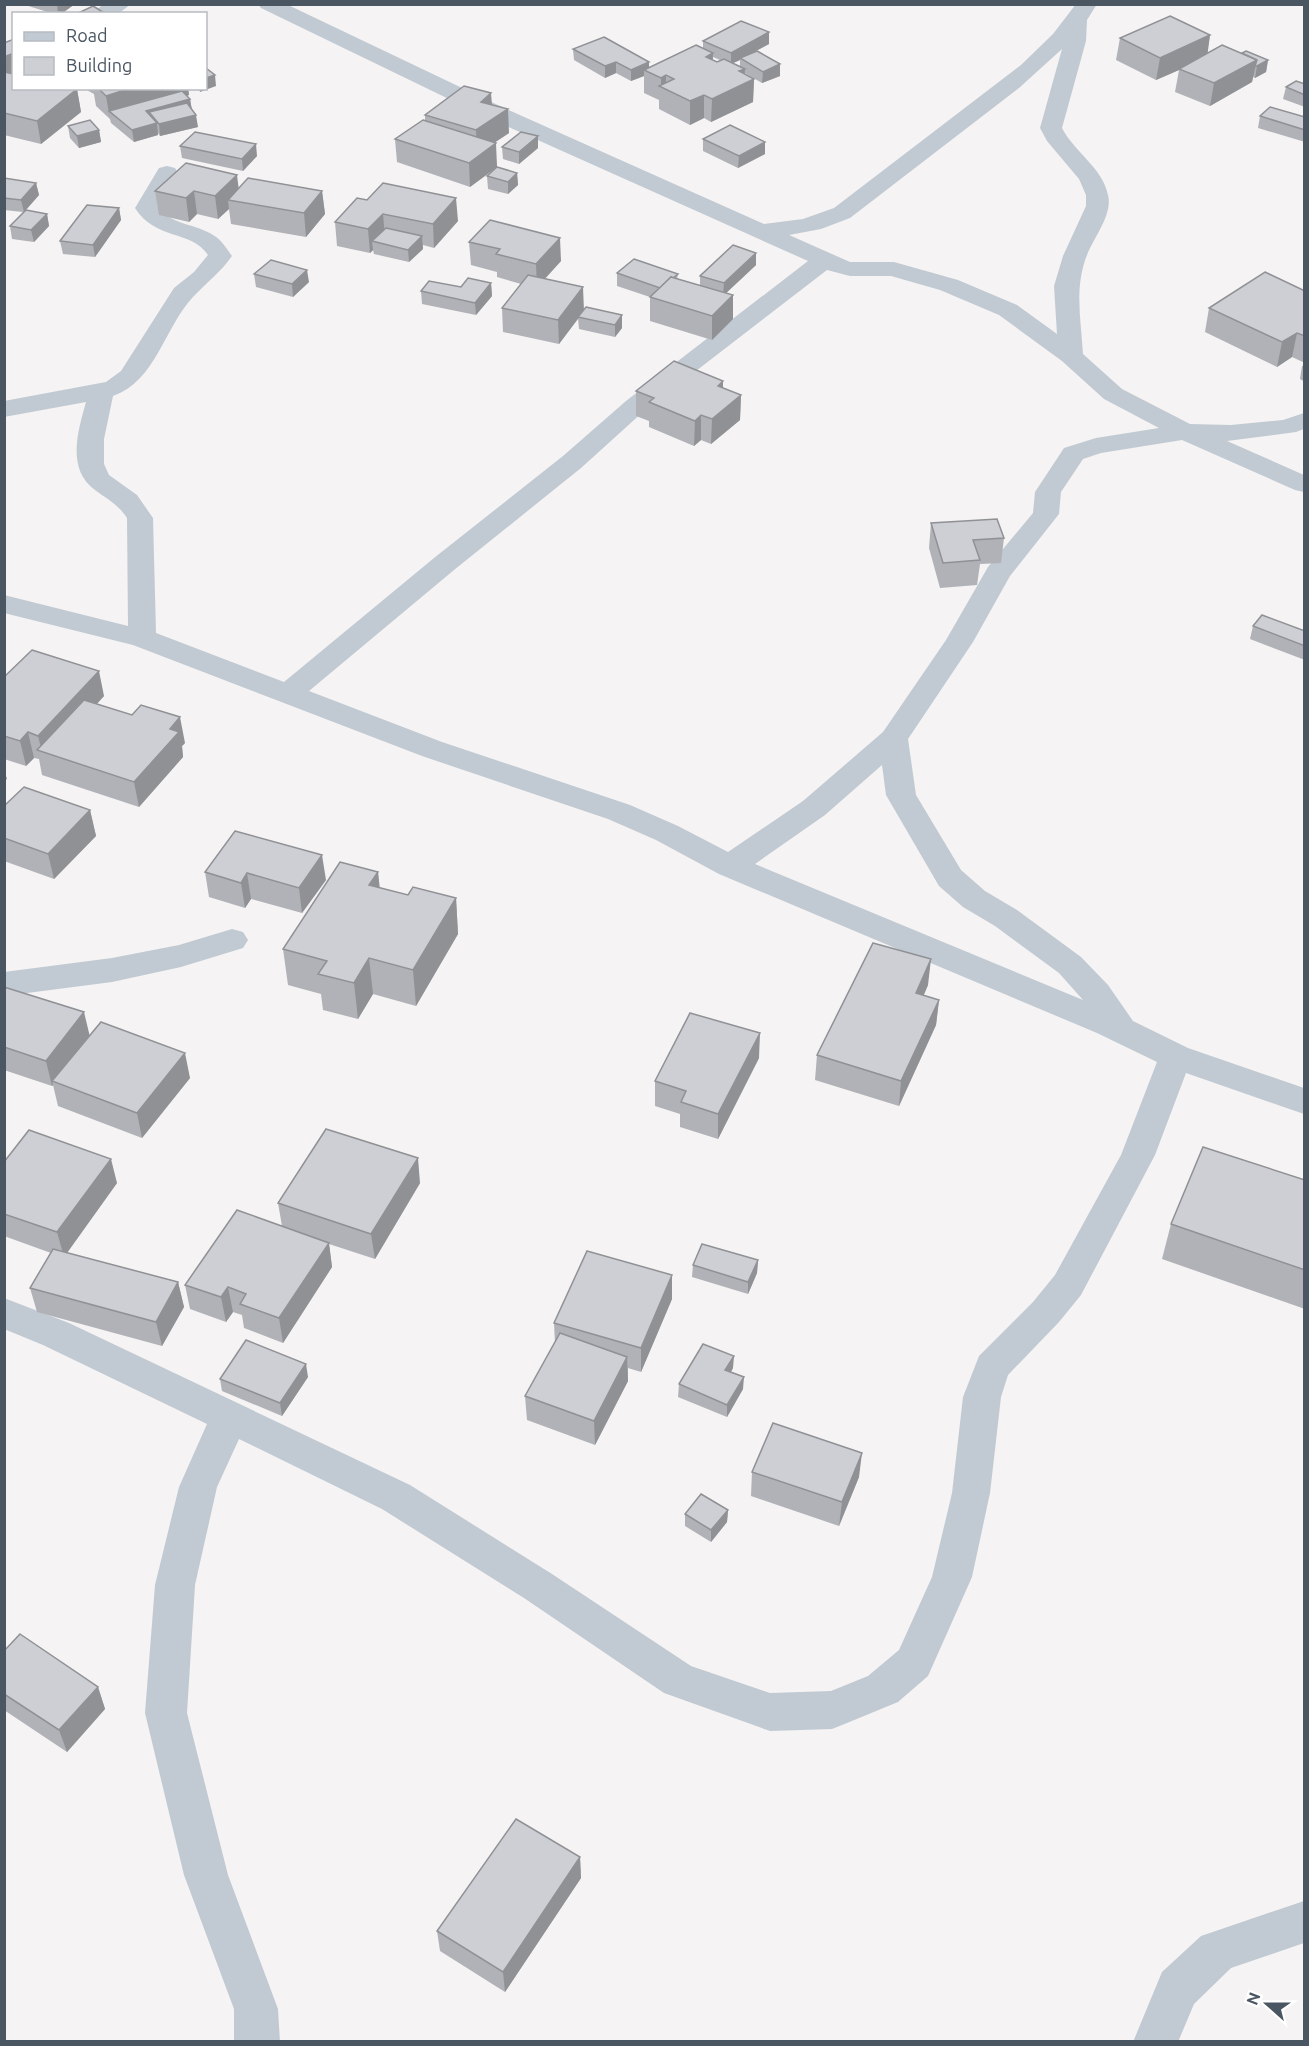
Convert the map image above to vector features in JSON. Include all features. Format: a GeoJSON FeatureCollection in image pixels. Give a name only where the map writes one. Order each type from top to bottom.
{"type":"FeatureCollection","features":[{"type":"Feature","properties":{"kind":"street"},"geometry":{"type":"LineString","coordinates":[[105,12],[121,4]]}},
{"type":"Feature","properties":{"kind":"street"},"geometry":{"type":"LineString","coordinates":[[268,4],[494,112],[825,260],[851,270],[886,267],[949,285],[1008,310],[1071,356],[1113,394],[1185,432],[1305,484]]}},
{"type":"Feature","properties":{"kind":"street"},"geometry":{"type":"LineString","coordinates":[[763,231],[805,227],[842,213],[1005,90],[1043,56],[1082,13]]}},
{"type":"Feature","properties":{"kind":"street"},"geometry":{"type":"LineString","coordinates":[[1071,356],[1066,286],[1075,256],[1098,206],[1097,195],[1090,177],[1055,136],[1051,128],[1082,13]]}},
{"type":"Feature","properties":{"kind":"street"},"geometry":{"type":"LineString","coordinates":[[4,409],[101,392],[115,387],[130,376],[183,293],[202,277],[220,256],[214,245],[196,234],[155,219],[149,214],[147,208],[167,173]]}},
{"type":"Feature","properties":{"kind":"street"},"geometry":{"type":"LineString","coordinates":[[287,695],[444,564],[572,462],[635,406],[825,260]]}},
{"type":"Feature","properties":{"kind":"street"},"geometry":{"type":"LineString","coordinates":[[101,392],[89,456],[90,468],[98,480],[132,503],[141,518],[142,638]]}},
{"type":"Feature","properties":{"kind":"street"},"geometry":{"type":"LineString","coordinates":[[730,866],[814,808],[893,739],[959,642],[998,573],[1046,514],[1048,492],[1073,454],[1096,446],[1185,432],[1231,433],[1287,427],[1305,421]]}},
{"type":"Feature","properties":{"kind":"street"},"geometry":{"type":"LineString","coordinates":[[4,604],[142,638],[287,695],[492,770],[619,812],[668,833],[730,866],[1120,1028],[1176,1057],[1305,1101]]}},
{"type":"Feature","properties":{"kind":"street"},"geometry":{"type":"LineString","coordinates":[[893,739],[901,795],[950,878],[974,899],[1014,924],[1070,965],[1096,993],[1120,1028]]}},
{"type":"Feature","properties":{"kind":"street"},"geometry":{"type":"LineString","coordinates":[[4,984],[112,970],[181,956],[232,940]]}},
{"type":"Feature","properties":{"kind":"street"},"geometry":{"type":"LineString","coordinates":[[4,1313],[56,1334],[396,1497],[538,1586],[678,1680],[770,1712],[832,1710],[883,1689],[914,1663],[952,1577],[971,1493],[982,1397],[992,1366],[1046,1312],[1068,1285],[1138,1155],[1176,1057]]}},
{"type":"Feature","properties":{"kind":"street"},"geometry":{"type":"LineString","coordinates":[[230,1416],[198,1488],[175,1585],[166,1713],[206,1875],[256,2009],[257,2042]]}},
{"type":"Feature","properties":{"kind":"street"},"geometry":{"type":"LineString","coordinates":[[1155,2042],[1178,1988],[1217,1951],[1305,1922]]}},
{"type":"Feature","properties":{"kind":"building"},"geometry":{"type":"Polygon","coordinates":[[[93,6],[103,12],[80,12],[93,6]]]}},
{"type":"Feature","properties":{"kind":"building"},"geometry":{"type":"Polygon","coordinates":[[[1170,16],[1210,35],[1160,58],[1120,38],[1170,16]]]}},
{"type":"Feature","properties":{"kind":"building"},"geometry":{"type":"Polygon","coordinates":[[[741,21],[769,32],[731,53],[703,41],[741,21]]]}},
{"type":"Feature","properties":{"kind":"building"},"geometry":{"type":"Polygon","coordinates":[[[604,37],[649,62],[631,70],[616,62],[605,66],[573,49],[604,37]]]}},
{"type":"Feature","properties":{"kind":"building"},"geometry":{"type":"Polygon","coordinates":[[[12,40],[12,54],[4,57],[4,43],[12,40]]]}},
{"type":"Feature","properties":{"kind":"building"},"geometry":{"type":"Polygon","coordinates":[[[696,45],[713,53],[706,57],[717,62],[724,59],[745,69],[739,71],[754,79],[712,99],[704,95],[690,101],[659,86],[674,79],[666,75],[661,78],[644,70],[696,45]]]}},
{"type":"Feature","properties":{"kind":"building"},"geometry":{"type":"Polygon","coordinates":[[[1222,45],[1257,60],[1214,83],[1179,69],[1222,45]]]}},
{"type":"Feature","properties":{"kind":"building"},"geometry":{"type":"Polygon","coordinates":[[[757,51],[780,64],[763,72],[740,58],[757,51]]]}},
{"type":"Feature","properties":{"kind":"building"},"geometry":{"type":"Polygon","coordinates":[[[1246,51],[1268,60],[1255,66],[1257,60],[1242,53],[1246,51]]]}},
{"type":"Feature","properties":{"kind":"building"},"geometry":{"type":"Polygon","coordinates":[[[207,69],[215,75],[207,78],[207,69]]]}},
{"type":"Feature","properties":{"kind":"building"},"geometry":{"type":"Polygon","coordinates":[[[4,72],[12,74],[12,90],[76,90],[37,121],[4,113],[4,72]]]}},
{"type":"Feature","properties":{"kind":"building"},"geometry":{"type":"Polygon","coordinates":[[[1296,81],[1305,84],[1305,95],[1286,87],[1296,81]]]}},
{"type":"Feature","properties":{"kind":"building"},"geometry":{"type":"Polygon","coordinates":[[[464,86],[491,93],[481,102],[508,109],[476,130],[425,115],[464,86]]]}},
{"type":"Feature","properties":{"kind":"building"},"geometry":{"type":"Polygon","coordinates":[[[100,90],[125,90],[106,96],[100,90]]]}},
{"type":"Feature","properties":{"kind":"building"},"geometry":{"type":"Polygon","coordinates":[[[182,91],[190,99],[146,111],[157,123],[132,130],[109,111],[182,91]]]}},
{"type":"Feature","properties":{"kind":"building"},"geometry":{"type":"Polygon","coordinates":[[[187,103],[196,115],[159,124],[149,112],[187,103]]]}},
{"type":"Feature","properties":{"kind":"building"},"geometry":{"type":"Polygon","coordinates":[[[1270,107],[1305,117],[1305,130],[1260,116],[1270,107]]]}},
{"type":"Feature","properties":{"kind":"building"},"geometry":{"type":"Polygon","coordinates":[[[90,120],[99,130],[77,136],[68,126],[90,120]]]}},
{"type":"Feature","properties":{"kind":"building"},"geometry":{"type":"Polygon","coordinates":[[[423,120],[496,143],[469,163],[395,139],[423,120]]]}},
{"type":"Feature","properties":{"kind":"building"},"geometry":{"type":"Polygon","coordinates":[[[730,125],[765,142],[739,156],[703,139],[730,125]]]}},
{"type":"Feature","properties":{"kind":"building"},"geometry":{"type":"Polygon","coordinates":[[[195,132],[256,144],[242,159],[180,146],[195,132]]]}},
{"type":"Feature","properties":{"kind":"building"},"geometry":{"type":"Polygon","coordinates":[[[521,132],[538,136],[519,152],[502,147],[521,132]]]}},
{"type":"Feature","properties":{"kind":"building"},"geometry":{"type":"Polygon","coordinates":[[[186,163],[237,175],[215,196],[194,191],[186,198],[155,191],[186,163]]]}},
{"type":"Feature","properties":{"kind":"building"},"geometry":{"type":"Polygon","coordinates":[[[497,167],[517,173],[508,182],[487,176],[497,167]]]}},
{"type":"Feature","properties":{"kind":"building"},"geometry":{"type":"Polygon","coordinates":[[[4,178],[36,183],[21,200],[4,198],[4,178]]]}},
{"type":"Feature","properties":{"kind":"building"},"geometry":{"type":"Polygon","coordinates":[[[248,178],[322,191],[304,213],[228,200],[248,178]]]}},
{"type":"Feature","properties":{"kind":"building"},"geometry":{"type":"Polygon","coordinates":[[[383,183],[456,198],[433,224],[383,214],[368,229],[335,222],[357,198],[367,200],[383,183]]]}},
{"type":"Feature","properties":{"kind":"building"},"geometry":{"type":"Polygon","coordinates":[[[87,205],[119,208],[93,245],[60,241],[87,205]]]}},
{"type":"Feature","properties":{"kind":"building"},"geometry":{"type":"Polygon","coordinates":[[[26,210],[47,214],[31,230],[10,226],[26,210]]]}},
{"type":"Feature","properties":{"kind":"building"},"geometry":{"type":"Polygon","coordinates":[[[490,220],[560,238],[536,264],[496,254],[500,249],[469,242],[490,220]]]}},
{"type":"Feature","properties":{"kind":"building"},"geometry":{"type":"Polygon","coordinates":[[[386,228],[422,236],[408,250],[372,241],[386,228]]]}},
{"type":"Feature","properties":{"kind":"building"},"geometry":{"type":"Polygon","coordinates":[[[733,245],[756,253],[724,283],[700,276],[733,245]]]}},
{"type":"Feature","properties":{"kind":"building"},"geometry":{"type":"Polygon","coordinates":[[[634,259],[678,274],[671,277],[660,288],[617,273],[634,259]]]}},
{"type":"Feature","properties":{"kind":"building"},"geometry":{"type":"Polygon","coordinates":[[[271,260],[307,270],[292,284],[254,274],[271,260]]]}},
{"type":"Feature","properties":{"kind":"building"},"geometry":{"type":"Polygon","coordinates":[[[1265,272],[1305,291],[1305,336],[1297,333],[1282,342],[1209,308],[1265,272]]]}},
{"type":"Feature","properties":{"kind":"building"},"geometry":{"type":"Polygon","coordinates":[[[528,275],[583,287],[558,320],[502,308],[528,275]]]}},
{"type":"Feature","properties":{"kind":"building"},"geometry":{"type":"Polygon","coordinates":[[[671,277],[733,295],[712,316],[650,297],[671,277]]]}},
{"type":"Feature","properties":{"kind":"building"},"geometry":{"type":"Polygon","coordinates":[[[468,278],[491,283],[475,303],[421,291],[429,281],[461,287],[468,278]]]}},
{"type":"Feature","properties":{"kind":"building"},"geometry":{"type":"Polygon","coordinates":[[[586,307],[622,315],[615,325],[578,317],[586,307]]]}},
{"type":"Feature","properties":{"kind":"building"},"geometry":{"type":"Polygon","coordinates":[[[674,361],[723,381],[718,386],[741,395],[712,419],[701,415],[695,421],[649,402],[654,398],[636,391],[674,361]]]}},
{"type":"Feature","properties":{"kind":"building"},"geometry":{"type":"Polygon","coordinates":[[[997,519],[1004,538],[973,540],[980,560],[943,563],[931,523],[997,519]]]}},
{"type":"Feature","properties":{"kind":"building"},"geometry":{"type":"Polygon","coordinates":[[[1262,615],[1305,631],[1305,646],[1253,626],[1262,615]]]}},
{"type":"Feature","properties":{"kind":"building"},"geometry":{"type":"Polygon","coordinates":[[[32,650],[99,671],[38,736],[28,732],[20,741],[4,736],[4,677],[32,650]]]}},
{"type":"Feature","properties":{"kind":"building"},"geometry":{"type":"Polygon","coordinates":[[[84,700],[132,715],[141,705],[180,717],[170,729],[179,732],[134,782],[37,750],[84,700]]]}},
{"type":"Feature","properties":{"kind":"building"},"geometry":{"type":"Polygon","coordinates":[[[24,787],[90,810],[48,854],[4,838],[4,806],[24,787]]]}},
{"type":"Feature","properties":{"kind":"building"},"geometry":{"type":"Polygon","coordinates":[[[235,831],[322,855],[299,888],[247,873],[241,883],[205,872],[235,831]]]}},
{"type":"Feature","properties":{"kind":"building"},"geometry":{"type":"Polygon","coordinates":[[[340,862],[378,872],[369,885],[408,895],[413,887],[456,898],[413,970],[369,958],[354,983],[318,974],[327,961],[283,949],[340,862]]]}},
{"type":"Feature","properties":{"kind":"building"},"geometry":{"type":"Polygon","coordinates":[[[873,943],[931,959],[916,993],[939,1000],[901,1081],[817,1055],[873,943]]]}},
{"type":"Feature","properties":{"kind":"building"},"geometry":{"type":"Polygon","coordinates":[[[4,987],[84,1012],[46,1061],[4,1047],[4,987]]]}},
{"type":"Feature","properties":{"kind":"building"},"geometry":{"type":"Polygon","coordinates":[[[690,1013],[760,1033],[718,1114],[681,1102],[686,1091],[655,1081],[690,1013]]]}},
{"type":"Feature","properties":{"kind":"building"},"geometry":{"type":"Polygon","coordinates":[[[101,1022],[185,1053],[137,1113],[52,1081],[101,1022]]]}},
{"type":"Feature","properties":{"kind":"building"},"geometry":{"type":"Polygon","coordinates":[[[326,1129],[418,1158],[371,1234],[278,1203],[326,1129]]]}},
{"type":"Feature","properties":{"kind":"building"},"geometry":{"type":"Polygon","coordinates":[[[29,1130],[111,1159],[57,1232],[4,1214],[4,1162],[29,1130]]]}},
{"type":"Feature","properties":{"kind":"building"},"geometry":{"type":"Polygon","coordinates":[[[1203,1147],[1305,1180],[1305,1270],[1171,1224],[1203,1147]]]}},
{"type":"Feature","properties":{"kind":"building"},"geometry":{"type":"Polygon","coordinates":[[[237,1210],[329,1243],[279,1318],[240,1304],[246,1294],[228,1287],[221,1297],[185,1285],[237,1210]]]}},
{"type":"Feature","properties":{"kind":"building"},"geometry":{"type":"Polygon","coordinates":[[[702,1244],[758,1260],[748,1282],[693,1265],[702,1244]]]}},
{"type":"Feature","properties":{"kind":"building"},"geometry":{"type":"Polygon","coordinates":[[[53,1249],[178,1282],[156,1322],[30,1288],[53,1249]]]}},
{"type":"Feature","properties":{"kind":"building"},"geometry":{"type":"Polygon","coordinates":[[[587,1251],[672,1275],[641,1348],[554,1323],[587,1251]]]}},
{"type":"Feature","properties":{"kind":"building"},"geometry":{"type":"Polygon","coordinates":[[[560,1333],[627,1357],[594,1421],[525,1396],[560,1333]]]}},
{"type":"Feature","properties":{"kind":"building"},"geometry":{"type":"Polygon","coordinates":[[[246,1340],[306,1364],[280,1403],[220,1379],[246,1340]]]}},
{"type":"Feature","properties":{"kind":"building"},"geometry":{"type":"Polygon","coordinates":[[[703,1344],[734,1356],[725,1370],[744,1377],[727,1405],[679,1384],[703,1344]]]}},
{"type":"Feature","properties":{"kind":"building"},"geometry":{"type":"Polygon","coordinates":[[[773,1423],[862,1453],[842,1502],[752,1472],[773,1423]]]}},
{"type":"Feature","properties":{"kind":"building"},"geometry":{"type":"Polygon","coordinates":[[[701,1494],[728,1510],[711,1530],[685,1514],[701,1494]]]}},
{"type":"Feature","properties":{"kind":"building"},"geometry":{"type":"Polygon","coordinates":[[[20,1634],[98,1687],[59,1730],[4,1694],[4,1651],[20,1634]]]}},
{"type":"Feature","properties":{"kind":"building"},"geometry":{"type":"Polygon","coordinates":[[[516,1819],[580,1857],[503,1972],[437,1931],[516,1819]]]}}]}
